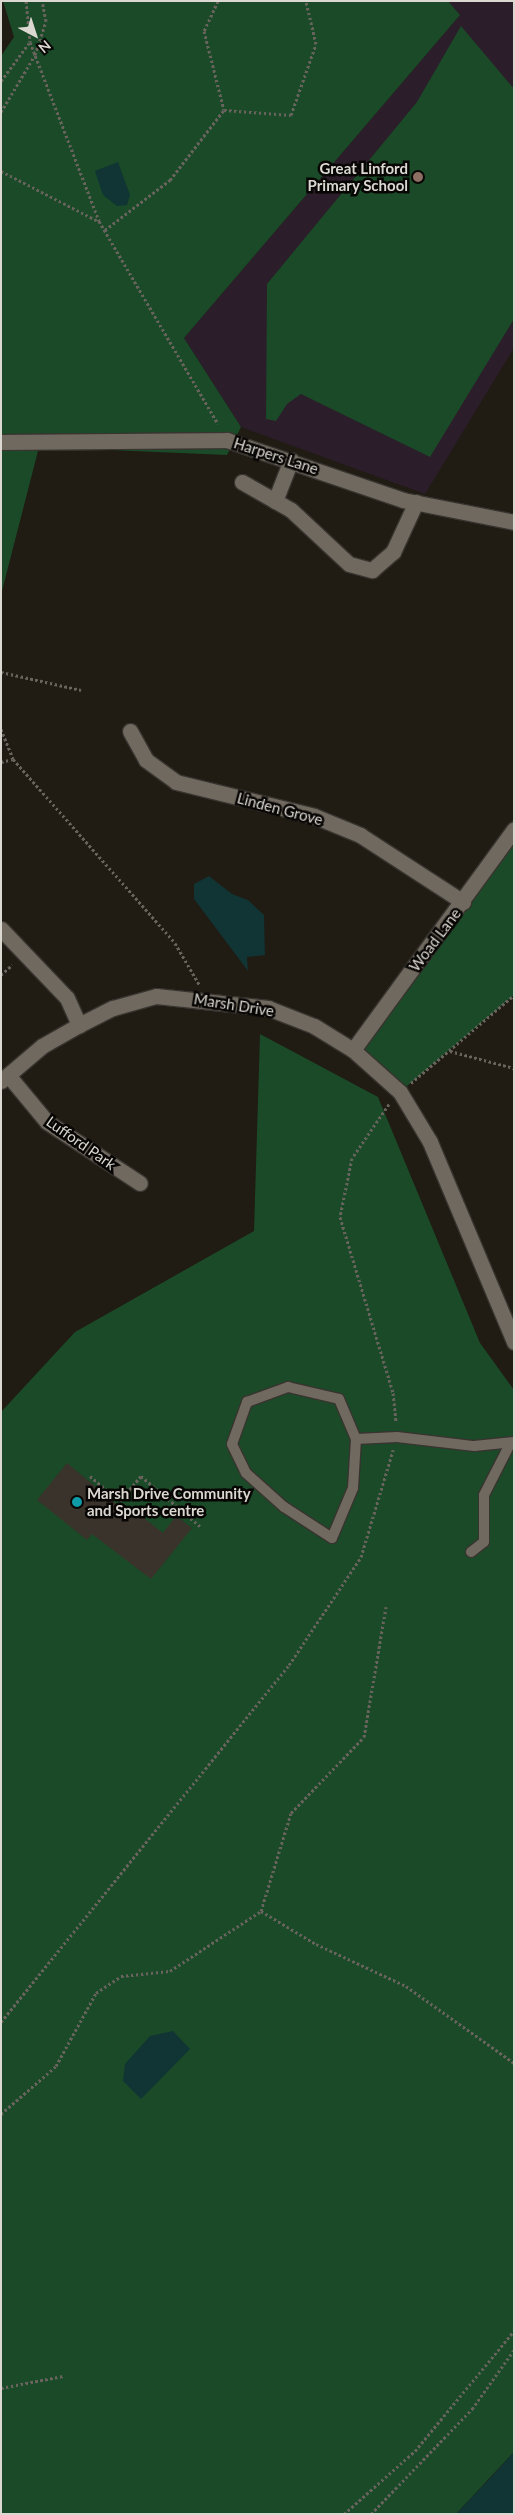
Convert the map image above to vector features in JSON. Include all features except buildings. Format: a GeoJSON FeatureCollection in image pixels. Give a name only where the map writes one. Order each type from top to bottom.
{"type":"FeatureCollection","features":[{"type":"Feature","properties":{"kind":"street","name":"Harpers Lane"},"geometry":{"type":"LineString","coordinates":[[1,442],[227,440],[416,502],[514,522]]}},
{"type":"Feature","properties":{"kind":"street"},"geometry":{"type":"LineString","coordinates":[[275,501],[291,460]]}},
{"type":"Feature","properties":{"kind":"street"},"geometry":{"type":"LineString","coordinates":[[242,482],[291,510],[349,564],[372,570],[393,552],[416,502]]}},
{"type":"Feature","properties":{"kind":"street","name":"Linden Grove"},"geometry":{"type":"LineString","coordinates":[[130,731],[146,760],[176,782],[324,820],[360,835],[463,902]]}},
{"type":"Feature","properties":{"kind":"street","name":"Woad Lane"},"geometry":{"type":"LineString","coordinates":[[353,1050],[463,902],[514,829]]}},
{"type":"Feature","properties":{"kind":"street"},"geometry":{"type":"LineString","coordinates":[[1,929],[67,998],[79,1025]]}},
{"type":"Feature","properties":{"kind":"street","name":"Marsh Drive"},"geometry":{"type":"LineString","coordinates":[[4,1078],[42,1046],[79,1025],[113,1008],[156,996],[209,999],[268,1008],[314,1026],[353,1050],[400,1092],[430,1142],[511,1333]]}},
{"type":"Feature","properties":{"kind":"street","name":"Lufford Park"},"geometry":{"type":"LineString","coordinates":[[4,1078],[47,1122],[140,1183]]}},
{"type":"Feature","properties":{"kind":"lane"},"geometry":{"type":"LineString","coordinates":[[288,1387],[340,1399],[356,1439],[353,1488],[332,1538],[284,1507],[246,1473],[232,1444],[247,1402],[288,1387]]}},
{"type":"Feature","properties":{"kind":"lane"},"geometry":{"type":"LineString","coordinates":[[356,1439],[397,1437],[474,1446],[512,1443]]}},
{"type":"Feature","properties":{"kind":"lane"},"geometry":{"type":"LineString","coordinates":[[470,1552],[484,1542],[484,1495],[512,1443]]}},
{"type":"Feature","properties":{"kind":"path"},"geometry":{"type":"LineString","coordinates":[[26,1],[30,42],[34,55],[99,222],[227,440]]}},
{"type":"Feature","properties":{"kind":"path"},"geometry":{"type":"LineString","coordinates":[[1,112],[34,55],[46,21],[42,1]]}},
{"type":"Feature","properties":{"kind":"path"},"geometry":{"type":"LineString","coordinates":[[218,1],[204,31],[224,110]]}},
{"type":"Feature","properties":{"kind":"path"},"geometry":{"type":"LineString","coordinates":[[224,110],[291,115],[316,44],[306,1]]}},
{"type":"Feature","properties":{"kind":"path"},"geometry":{"type":"LineString","coordinates":[[1,81],[30,42]]}},
{"type":"Feature","properties":{"kind":"path"},"geometry":{"type":"LineString","coordinates":[[105,230],[170,180],[224,110]]}},
{"type":"Feature","properties":{"kind":"path"},"geometry":{"type":"LineString","coordinates":[[1,171],[99,222]]}},
{"type":"Feature","properties":{"kind":"path"},"geometry":{"type":"LineString","coordinates":[[1,672],[81,690]]}},
{"type":"Feature","properties":{"kind":"path"},"geometry":{"type":"LineString","coordinates":[[1,729],[13,759],[175,943],[209,999]]}},
{"type":"Feature","properties":{"kind":"path"},"geometry":{"type":"LineString","coordinates":[[1,762],[13,759]]}},
{"type":"Feature","properties":{"kind":"path"},"geometry":{"type":"LineString","coordinates":[[450,1051],[514,1068]]}},
{"type":"Feature","properties":{"kind":"path"},"geometry":{"type":"LineString","coordinates":[[90,1476],[120,1501],[141,1476],[202,1528]]}},
{"type":"Feature","properties":{"kind":"path"},"geometry":{"type":"LineString","coordinates":[[1,2114],[56,2066],[96,1993],[121,1976],[170,1971],[261,1911],[291,1813],[364,1736],[386,1607]]}},
{"type":"Feature","properties":{"kind":"path"},"geometry":{"type":"LineString","coordinates":[[261,1911],[316,1944],[406,1986],[514,2063]]}},
{"type":"Feature","properties":{"kind":"path"},"geometry":{"type":"LineString","coordinates":[[344,2514],[415,2450],[514,2331]]}},
{"type":"Feature","properties":{"kind":"path"},"geometry":{"type":"LineString","coordinates":[[372,2514],[472,2409],[514,2350]]}},
{"type":"Feature","properties":{"kind":"path"},"geometry":{"type":"LineString","coordinates":[[1,2388],[63,2376]]}},
{"type":"Feature","properties":{"kind":"shaded area","name":"Great Linford Primary School"},"geometry":{"type":"Polygon","coordinates":[[[448,1],[514,1],[514,348],[425,494],[241,427],[184,338],[460,15],[448,1]]]}},
{"type":"Feature","properties":{"kind":"green space"},"geometry":{"type":"Polygon","coordinates":[[[3,1],[448,1],[460,15],[184,338],[241,427],[227,455],[39,447],[1,595],[1,56],[14,37],[3,1]]]}},
{"type":"Feature","properties":{"kind":"green space","name":"Great Linford Primary School"},"geometry":{"type":"Polygon","coordinates":[[[461,26],[514,89],[514,319],[430,457],[301,394],[287,404],[276,421],[266,419],[267,284],[417,102],[461,26]]]}},
{"type":"Feature","properties":{"kind":"green space"},"geometry":{"type":"Polygon","coordinates":[[[514,818],[514,995],[400,1092],[353,1050],[463,902],[514,818]]]}},
{"type":"Feature","properties":{"kind":"green space"},"geometry":{"type":"Polygon","coordinates":[[[260,1034],[378,1097],[480,1343],[514,1390],[514,2452],[456,2514],[1,2514],[1,1412],[75,1332],[254,1231],[260,1034]]]}},
{"type":"Feature","properties":{"kind":"water"},"geometry":{"type":"Polygon","coordinates":[[[118,162],[130,195],[127,205],[117,206],[103,195],[95,171],[118,162]]]}},
{"type":"Feature","properties":{"kind":"water"},"geometry":{"type":"Polygon","coordinates":[[[209,876],[232,894],[248,900],[264,915],[265,955],[247,957],[248,971],[194,899],[194,884],[209,876]]]}},
{"type":"Feature","properties":{"kind":"water"},"geometry":{"type":"Polygon","coordinates":[[[173,2031],[190,2049],[141,2099],[123,2081],[125,2064],[150,2036],[173,2031]]]}},
{"type":"Feature","properties":{"kind":"water"},"geometry":{"type":"Polygon","coordinates":[[[514,2452],[514,2514],[456,2514],[494,2474],[514,2452]]]}},
{"type":"Feature","properties":{"kind":"place","name":"Great Linford Primary School"},"geometry":{"type":"Point","coordinates":[418,177]}},
{"type":"Feature","properties":{"kind":"place","name":"Marsh Drive Community and Sports centre"},"geometry":{"type":"Point","coordinates":[77,1502]}}]}
